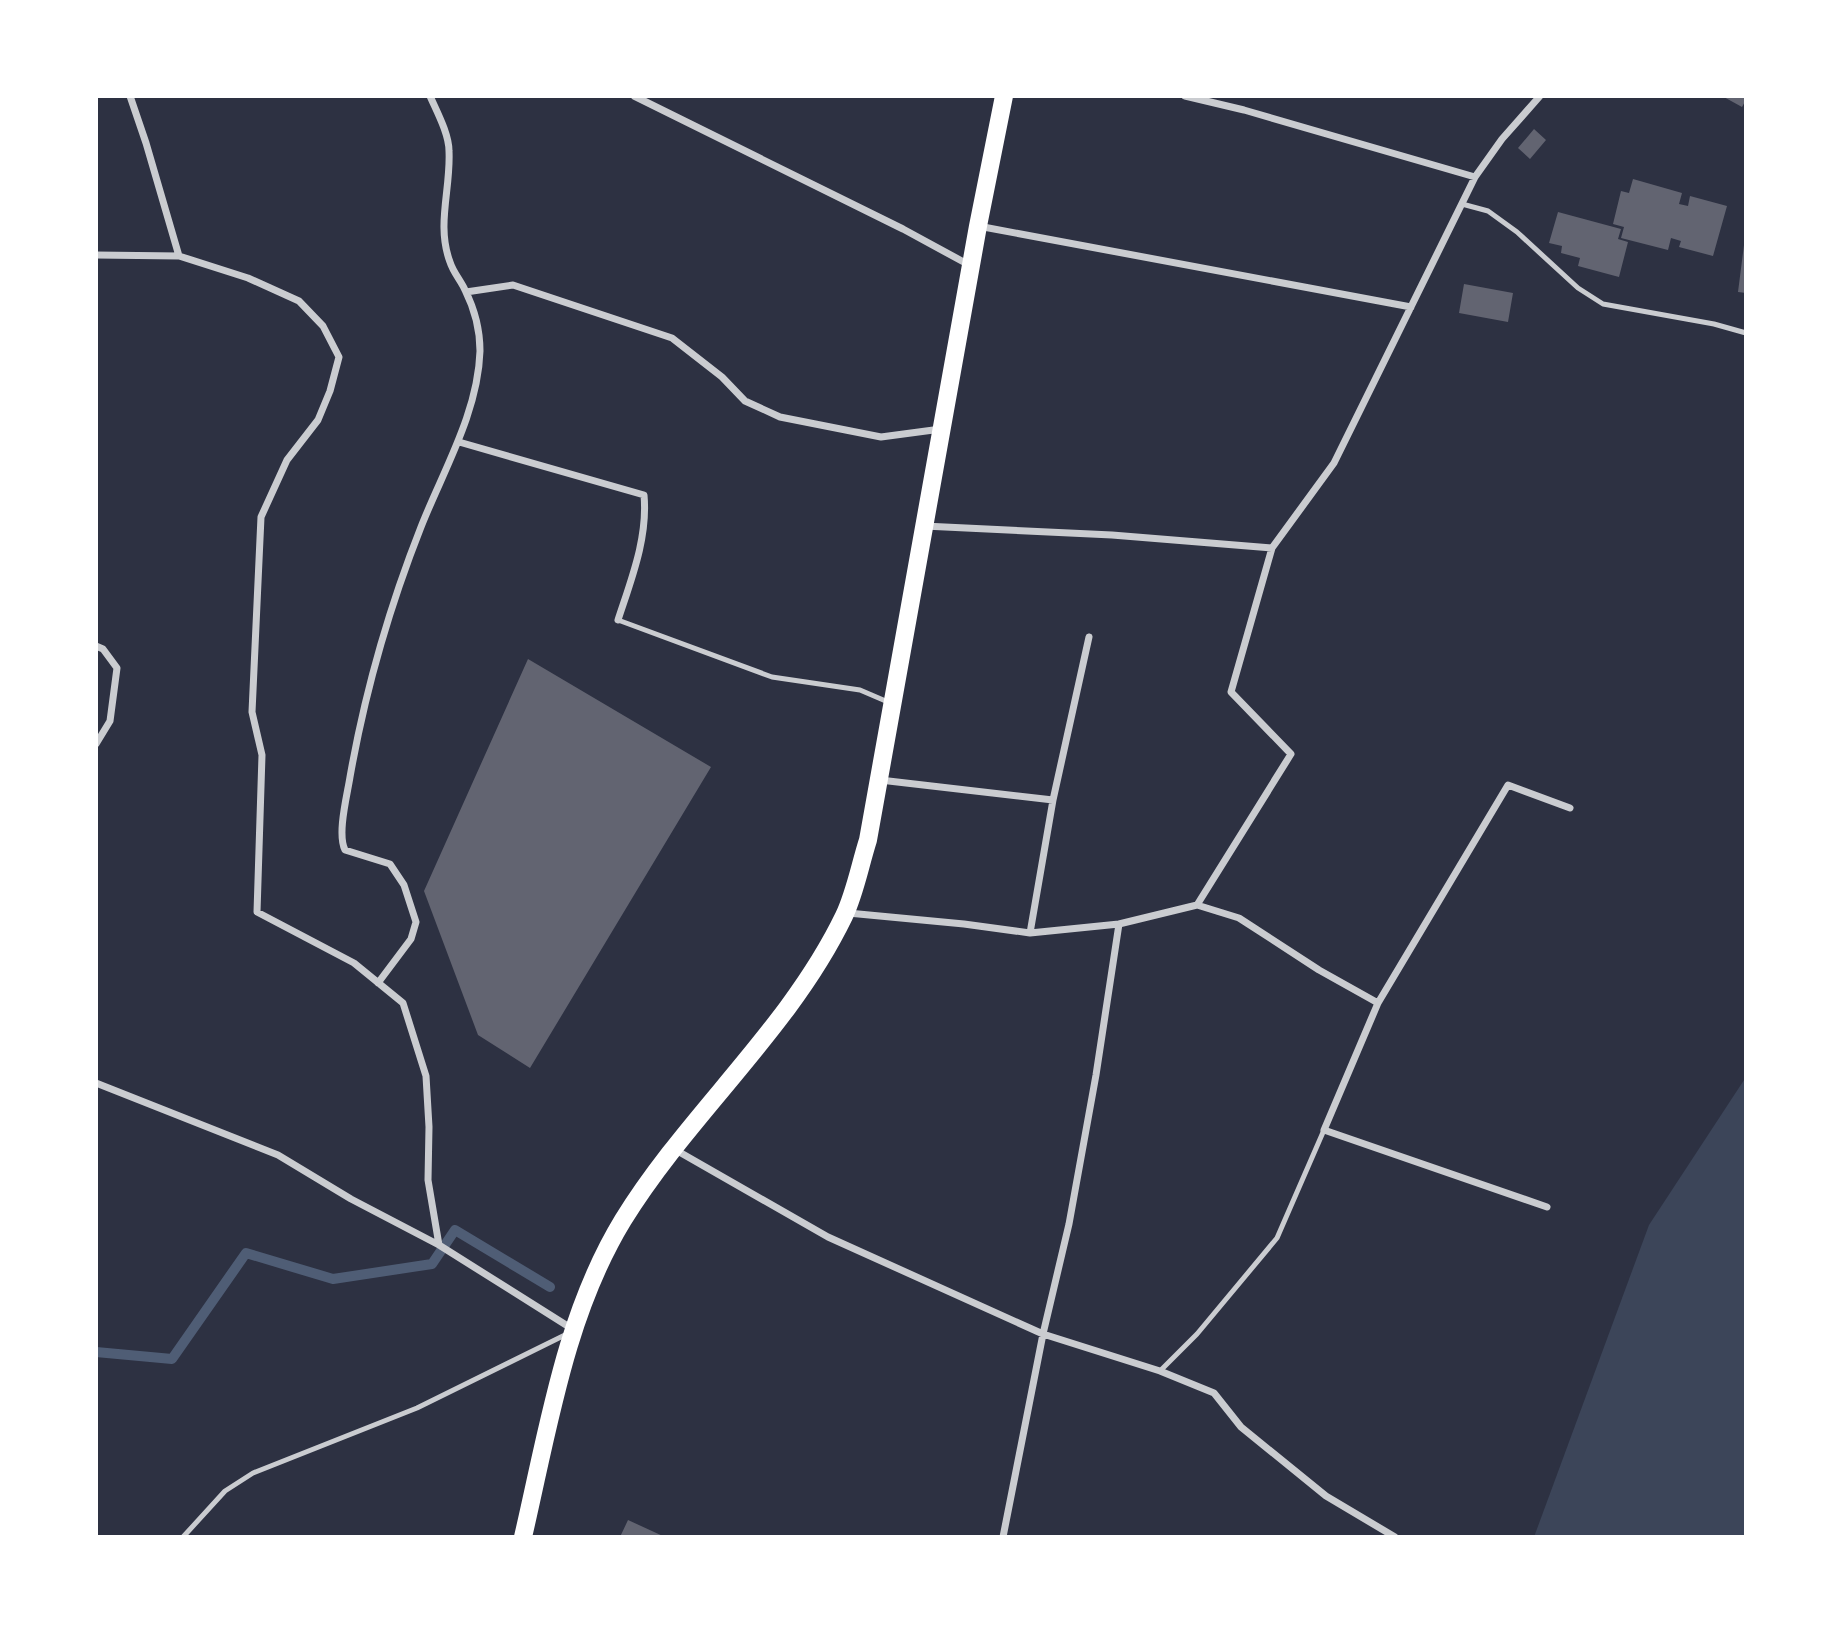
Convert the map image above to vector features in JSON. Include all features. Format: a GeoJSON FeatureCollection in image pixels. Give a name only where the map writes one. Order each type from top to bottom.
{"type":"FeatureCollection","features":[{"type":"Feature","properties":{"kind":"main road"},"geometry":{"type":"LineString","coordinates":[[523,1537],[557,1390],[594,1274],[618,1230],[674,1149],[791,1004],[820,960],[845,913],[868,840],[978,226],[1004,96]]}},
{"type":"Feature","properties":{"kind":"street"},"geometry":{"type":"LineString","coordinates":[[130,96],[179,256]]}},
{"type":"Feature","properties":{"kind":"street"},"geometry":{"type":"LineString","coordinates":[[378,983],[411,939],[416,922],[404,885],[390,864],[345,850],[341,842],[348,788],[372,672],[421,527],[458,442],[474,388],[480,352],[477,323],[466,292],[450,262],[443,223],[450,149],[430,96]]}},
{"type":"Feature","properties":{"kind":"street"},"geometry":{"type":"LineString","coordinates":[[634,96],[891,223],[972,267]]}},
{"type":"Feature","properties":{"kind":"street"},"geometry":{"type":"LineString","coordinates":[[1185,96],[1244,110],[1475,177]]}},
{"type":"Feature","properties":{"kind":"street"},"geometry":{"type":"LineString","coordinates":[[1197,905],[1292,754],[1231,692],[1272,548],[1334,463],[1475,177],[1502,139],[1540,96]]}},
{"type":"Feature","properties":{"kind":"street"},"geometry":{"type":"LineString","coordinates":[[978,226],[1411,307]]}},
{"type":"Feature","properties":{"kind":"street"},"geometry":{"type":"LineString","coordinates":[[96,255],[179,256],[248,278],[299,302],[323,326],[339,357],[330,391],[318,419],[287,460],[261,517],[251,712],[261,755],[257,912],[354,963],[403,1003],[426,1076],[428,1180],[439,1245]]}},
{"type":"Feature","properties":{"kind":"street"},"geometry":{"type":"LineString","coordinates":[[466,292],[513,285],[672,338],[722,377],[745,401],[780,417],[881,436],[941,429]]}},
{"type":"Feature","properties":{"kind":"street"},"geometry":{"type":"LineString","coordinates":[[458,442],[644,495],[645,510],[638,557],[618,620]]}},
{"type":"Feature","properties":{"kind":"street"},"geometry":{"type":"LineString","coordinates":[[924,526],[1112,535],[1272,548]]}},
{"type":"Feature","properties":{"kind":"street"},"geometry":{"type":"LineString","coordinates":[[1030,933],[1054,800],[1089,636]]}},
{"type":"Feature","properties":{"kind":"street"},"geometry":{"type":"LineString","coordinates":[[96,646],[103,649],[117,668],[110,721],[96,744]]}},
{"type":"Feature","properties":{"kind":"street"},"geometry":{"type":"LineString","coordinates":[[879,780],[1054,800]]}},
{"type":"Feature","properties":{"kind":"street"},"geometry":{"type":"LineString","coordinates":[[1547,1207],[1324,1130],[1378,1003],[1508,785],[1570,808]]}},
{"type":"Feature","properties":{"kind":"street"},"geometry":{"type":"LineString","coordinates":[[845,913],[1030,933],[1119,924],[1197,905],[1239,918],[1319,970],[1378,1003]]}},
{"type":"Feature","properties":{"kind":"street"},"geometry":{"type":"LineString","coordinates":[[1003,1537],[1043,1334],[1069,1224],[1096,1075],[1119,924]]}},
{"type":"Feature","properties":{"kind":"street"},"geometry":{"type":"LineString","coordinates":[[96,1083],[278,1155],[351,1199],[439,1245],[574,1330]]}},
{"type":"Feature","properties":{"kind":"street"},"geometry":{"type":"LineString","coordinates":[[674,1149],[828,1237],[1043,1334],[1160,1371],[1214,1393],[1241,1427],[1326,1496],[1395,1537]]}},
{"type":"Feature","properties":{"kind":"lane"},"geometry":{"type":"LineString","coordinates":[[1462,204],[1488,211],[1517,232],[1578,288],[1603,304],[1714,324],[1746,333]]}},
{"type":"Feature","properties":{"kind":"lane"},"geometry":{"type":"LineString","coordinates":[[618,620],[772,677],[860,690],[891,704]]}},
{"type":"Feature","properties":{"kind":"lane"},"geometry":{"type":"LineString","coordinates":[[1160,1371],[1198,1334],[1277,1238],[1324,1130]]}},
{"type":"Feature","properties":{"kind":"lane"},"geometry":{"type":"LineString","coordinates":[[183,1537],[225,1491],[253,1473],[417,1408],[574,1330]]}},
{"type":"Feature","properties":{"kind":"shaded area"},"geometry":{"type":"Polygon","coordinates":[[[1746,1077],[1746,1537],[1534,1537],[1649,1225],[1746,1077]]]}},
{"type":"Feature","properties":{"kind":"building"},"geometry":{"type":"Polygon","coordinates":[[[1722,96],[1746,96],[1746,100],[1742,107],[1722,96]]]}},
{"type":"Feature","properties":{"kind":"building"},"geometry":{"type":"Polygon","coordinates":[[[1534,129],[1546,140],[1530,159],[1518,148],[1534,129]]]}},
{"type":"Feature","properties":{"kind":"building"},"geometry":{"type":"Polygon","coordinates":[[[1633,179],[1682,193],[1679,204],[1688,206],[1690,196],[1727,206],[1713,256],[1679,247],[1681,241],[1671,238],[1668,250],[1621,238],[1624,227],[1613,224],[1621,191],[1629,193],[1633,179]]]}},
{"type":"Feature","properties":{"kind":"building"},"geometry":{"type":"Polygon","coordinates":[[[1558,212],[1621,229],[1618,239],[1628,242],[1619,277],[1578,266],[1580,258],[1561,253],[1562,246],[1549,243],[1558,212]]]}},
{"type":"Feature","properties":{"kind":"building"},"geometry":{"type":"Polygon","coordinates":[[[1746,245],[1746,293],[1738,292],[1746,245]]]}},
{"type":"Feature","properties":{"kind":"building"},"geometry":{"type":"Polygon","coordinates":[[[1464,284],[1513,293],[1508,322],[1459,313],[1464,284]]]}},
{"type":"Feature","properties":{"kind":"building"},"geometry":{"type":"Polygon","coordinates":[[[528,659],[711,767],[530,1068],[478,1035],[424,891],[528,659]]]}},
{"type":"Feature","properties":{"kind":"building"},"geometry":{"type":"Polygon","coordinates":[[[628,1520],[665,1537],[620,1537],[628,1520]]]}},
{"type":"Feature","properties":{"kind":"waterway"},"geometry":{"type":"LineString","coordinates":[[96,1352],[172,1359],[246,1253],[333,1279],[432,1264],[455,1230],[550,1287]]}}]}
